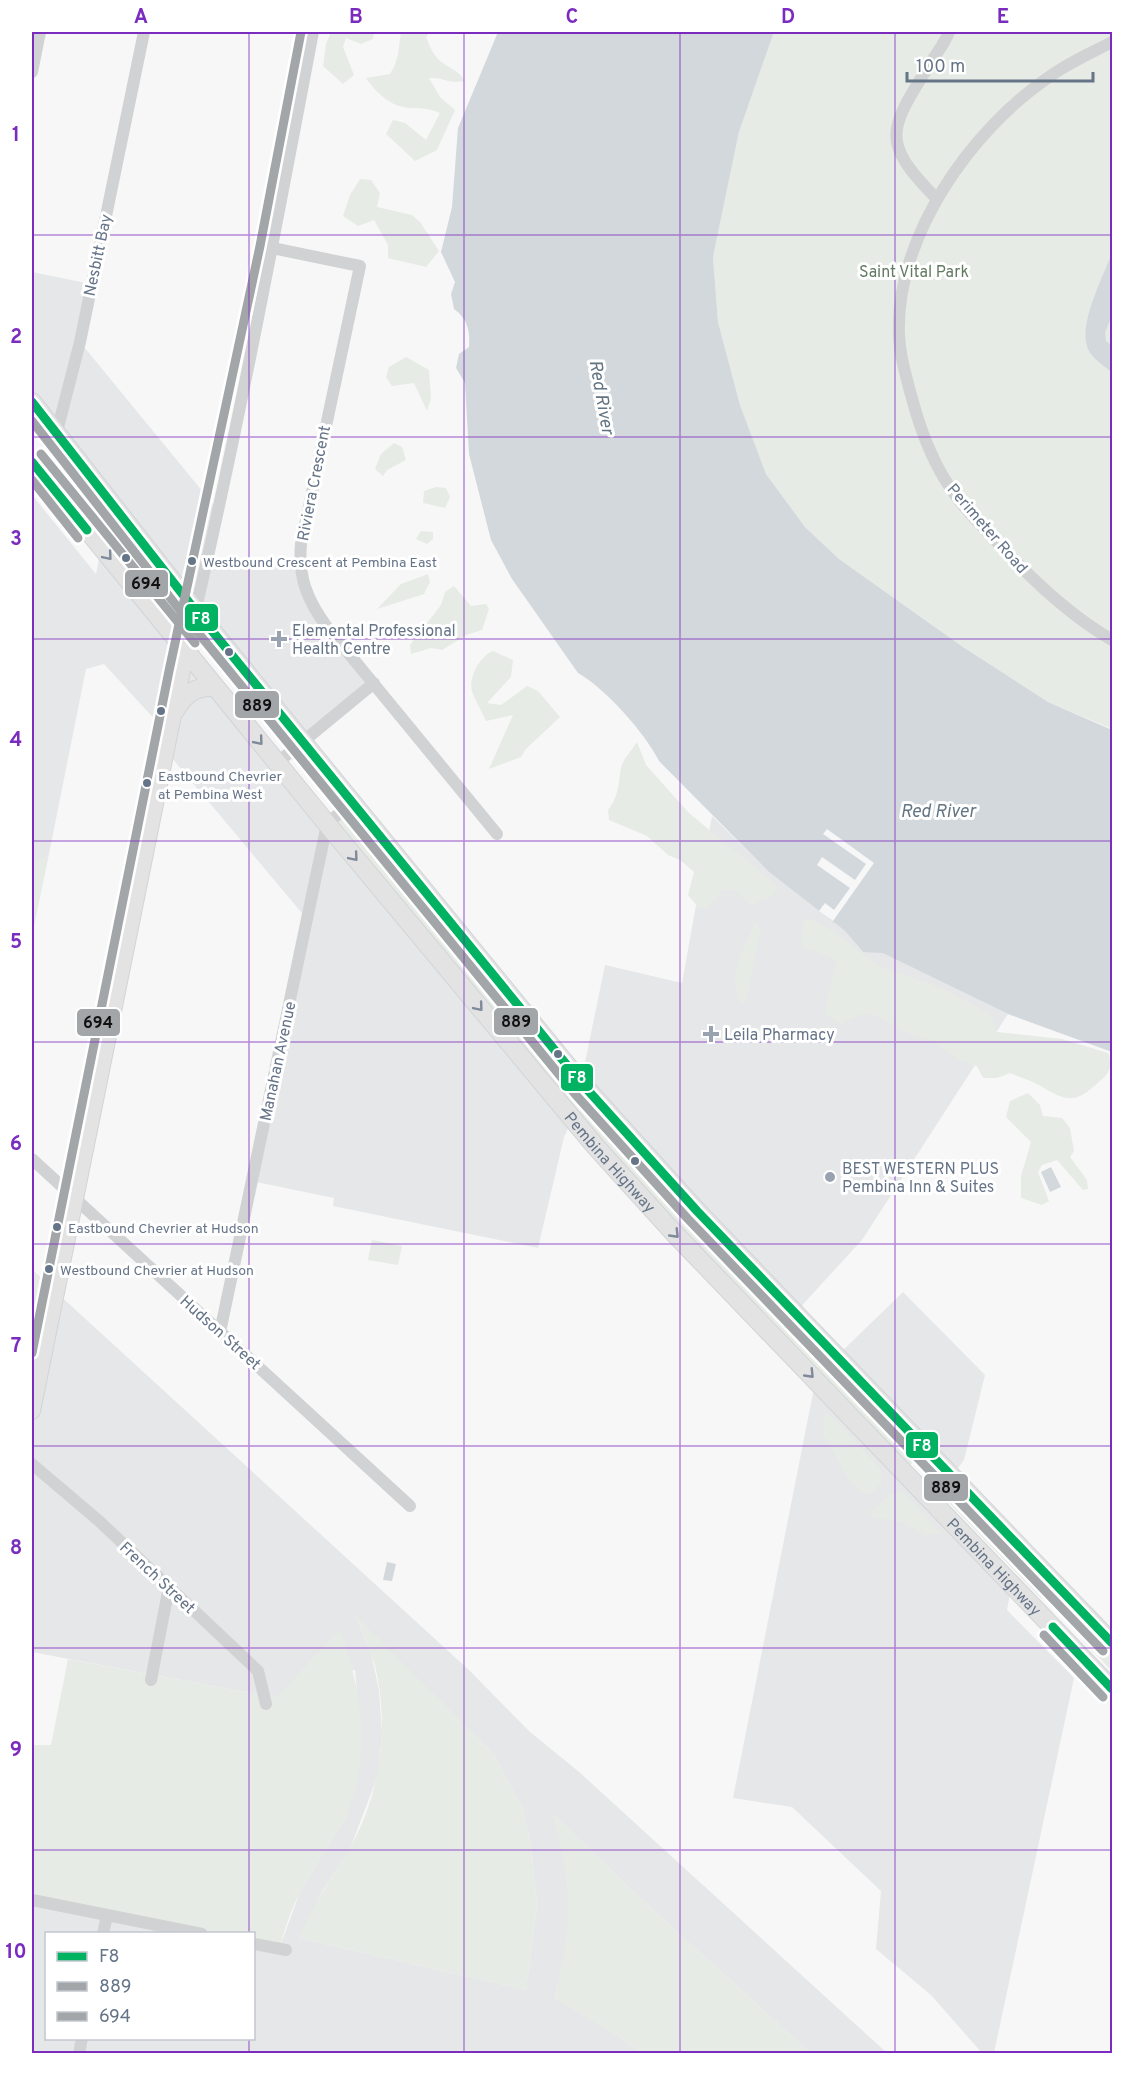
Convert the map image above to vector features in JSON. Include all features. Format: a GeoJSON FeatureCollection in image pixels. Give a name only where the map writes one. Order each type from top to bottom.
{"type":"FeatureCollection","features":[{"type":"Feature","properties":{"kind":"main road","name":"Pembina Highway"},"geometry":{"type":"LineString","coordinates":[[32,402],[195,610],[470,947],[629,1137],[1113,1643]]}},
{"type":"Feature","properties":{"kind":"main road","name":"Pembina Highway"},"geometry":{"type":"LineString","coordinates":[[32,462],[214,687],[572,1120],[650,1207],[1113,1689]]}},
{"type":"Feature","properties":{"kind":"main road"},"geometry":{"type":"LineString","coordinates":[[174,712],[191,692],[204,687],[214,687]]}},
{"type":"Feature","properties":{"kind":"main road"},"geometry":{"type":"LineString","coordinates":[[446,967],[470,947]]}},
{"type":"Feature","properties":{"kind":"street"},"geometry":{"type":"LineString","coordinates":[[32,72],[40,32]]}},
{"type":"Feature","properties":{"kind":"street","name":"Nesbitt Bay"},"geometry":{"type":"LineString","coordinates":[[45,478],[56,431],[64,414],[78,352],[144,32]]}},
{"type":"Feature","properties":{"kind":"street"},"geometry":{"type":"LineString","coordinates":[[32,1412],[186,651],[272,248],[313,32]]}},
{"type":"Feature","properties":{"kind":"street"},"geometry":{"type":"LineString","coordinates":[[936,198],[914,175],[900,155],[895,128],[949,32]]}},
{"type":"Feature","properties":{"kind":"street","name":"Perimeter Road"},"geometry":{"type":"LineString","coordinates":[[1113,42],[1049,77],[1025,96],[957,167],[936,198],[902,292],[899,335],[907,381],[924,440],[956,496],[1044,590],[1113,640]]}},
{"type":"Feature","properties":{"kind":"street","name":"Riviera Crescent"},"geometry":{"type":"LineString","coordinates":[[272,248],[360,266],[308,499],[299,564],[301,580],[315,611],[497,834]]}},
{"type":"Feature","properties":{"kind":"street"},"geometry":{"type":"LineString","coordinates":[[277,763],[374,683]]}},
{"type":"Feature","properties":{"kind":"street"},"geometry":{"type":"LineString","coordinates":[[327,824],[352,802]]}},
{"type":"Feature","properties":{"kind":"street","name":"Manahan Avenue"},"geometry":{"type":"LineString","coordinates":[[220,1332],[327,824]]}},
{"type":"Feature","properties":{"kind":"street","name":"Hudson Street"},"geometry":{"type":"LineString","coordinates":[[32,1159],[410,1506]]}},
{"type":"Feature","properties":{"kind":"street","name":"French Street"},"geometry":{"type":"LineString","coordinates":[[32,1464],[99,1521],[258,1671],[266,1704]]}},
{"type":"Feature","properties":{"kind":"street"},"geometry":{"type":"LineString","coordinates":[[151,1680],[169,1587]]}},
{"type":"Feature","properties":{"kind":"street"},"geometry":{"type":"LineString","coordinates":[[32,1900],[191,1932]]}},
{"type":"Feature","properties":{"kind":"street"},"geometry":{"type":"LineString","coordinates":[[103,1932],[107,1915]]}},
{"type":"Feature","properties":{"kind":"street"},"geometry":{"type":"LineString","coordinates":[[255,1944],[286,1950]]}},
{"type":"Feature","properties":{"kind":"shaded area"},"geometry":{"type":"Polygon","coordinates":[[[32,272],[91,284],[80,342],[217,509],[206,559],[299,564],[307,596],[374,683],[304,742],[32,402],[32,272]]]}},
{"type":"Feature","properties":{"kind":"shaded area"},"geometry":{"type":"Polygon","coordinates":[[[32,495],[96,574],[101,549],[572,1120],[564,1137],[538,1248],[333,1206],[334,1198],[252,1181],[306,918],[166,751],[169,735],[104,664],[86,669],[49,854],[40,861],[32,858],[32,495]]]}},
{"type":"Feature","properties":{"kind":"shaded area"},"geometry":{"type":"Polygon","coordinates":[[[712,816],[769,872],[845,931],[863,952],[883,952],[1008,1014],[862,1240],[795,1313],[581,1082],[605,965],[682,983],[712,816]]]}},
{"type":"Feature","properties":{"kind":"shaded area"},"geometry":{"type":"Polygon","coordinates":[[[56,1292],[470,1671],[530,1732],[578,1771],[887,2053],[810,2053],[641,1899],[553,1814],[564,1852],[570,1911],[568,1942],[555,1998],[622,2038],[640,2053],[32,2053],[32,1900],[196,1932],[45,1932],[45,2040],[255,2040],[255,1944],[279,1949],[300,1892],[346,1816],[357,1782],[361,1741],[355,1670],[299,1675],[276,1698],[32,1652],[32,1344],[43,1354],[56,1292]],[[356,1617],[371,1653],[379,1690],[382,1734],[378,1775],[350,1849],[322,1892],[299,1938],[526,1990],[537,1906],[531,1845],[523,1810],[494,1755],[356,1617]]]}},
{"type":"Feature","properties":{"kind":"shaded area"},"geometry":{"type":"Polygon","coordinates":[[[903,1292],[985,1375],[964,1460],[952,1476],[837,1356],[903,1292]]]}},
{"type":"Feature","properties":{"kind":"shaded area"},"geometry":{"type":"Polygon","coordinates":[[[815,1383],[1011,1589],[1007,1610],[1074,1678],[994,2053],[982,2053],[931,1995],[876,1949],[881,1891],[792,1807],[733,1798],[815,1383]]]}},
{"type":"Feature","properties":{"kind":"green space"},"geometry":{"type":"Polygon","coordinates":[[[331,32],[374,32],[373,39],[361,44],[346,38],[343,47],[354,75],[343,84],[323,66],[326,44],[331,32]]]}},
{"type":"Feature","properties":{"kind":"green space"},"geometry":{"type":"Polygon","coordinates":[[[401,32],[430,32],[426,37],[434,54],[465,81],[455,82],[429,78],[440,97],[455,110],[437,150],[415,161],[386,134],[393,120],[405,123],[426,140],[440,113],[392,103],[377,92],[366,78],[390,74],[397,58],[401,32]]]}},
{"type":"Feature","properties":{"kind":"green space","name":"Saint Vital Park"},"geometry":{"type":"Polygon","coordinates":[[[774,32],[1112,32],[1112,729],[1048,702],[963,647],[839,559],[805,527],[766,474],[740,405],[718,322],[713,257],[739,132],[774,32]]]}},
{"type":"Feature","properties":{"kind":"green space"},"geometry":{"type":"Polygon","coordinates":[[[360,179],[371,180],[380,193],[377,207],[412,215],[420,222],[439,251],[426,267],[388,258],[388,245],[374,220],[358,226],[343,216],[350,195],[360,179]]]}},
{"type":"Feature","properties":{"kind":"green space"},"geometry":{"type":"Polygon","coordinates":[[[406,357],[429,370],[431,398],[427,411],[414,383],[392,386],[386,377],[389,367],[406,357]]]}},
{"type":"Feature","properties":{"kind":"green space"},"geometry":{"type":"Polygon","coordinates":[[[394,443],[402,447],[406,460],[387,470],[383,476],[375,469],[381,454],[394,443]]]}},
{"type":"Feature","properties":{"kind":"green space"},"geometry":{"type":"Polygon","coordinates":[[[58,455],[174,601],[171,603],[58,482],[55,468],[58,455]]]}},
{"type":"Feature","properties":{"kind":"green space"},"geometry":{"type":"Polygon","coordinates":[[[436,487],[446,488],[450,497],[445,508],[423,503],[424,491],[436,487]]]}},
{"type":"Feature","properties":{"kind":"green space"},"geometry":{"type":"Polygon","coordinates":[[[421,531],[433,532],[433,539],[427,544],[416,539],[421,531]]]}},
{"type":"Feature","properties":{"kind":"green space"},"geometry":{"type":"Polygon","coordinates":[[[428,574],[430,582],[424,594],[377,609],[401,584],[428,574]]]}},
{"type":"Feature","properties":{"kind":"green space"},"geometry":{"type":"Polygon","coordinates":[[[454,586],[471,606],[486,604],[489,609],[482,630],[466,635],[442,650],[431,648],[411,654],[410,645],[441,605],[445,592],[454,586]]]}},
{"type":"Feature","properties":{"kind":"green space"},"geometry":{"type":"Polygon","coordinates":[[[493,651],[513,660],[511,677],[487,703],[501,705],[527,686],[538,691],[560,717],[526,749],[521,757],[489,769],[513,715],[486,721],[472,691],[472,679],[476,667],[488,653],[493,651]]]}},
{"type":"Feature","properties":{"kind":"green space"},"geometry":{"type":"Polygon","coordinates":[[[637,742],[646,765],[689,813],[778,887],[773,896],[761,900],[754,906],[733,890],[722,890],[707,909],[698,907],[688,895],[694,872],[680,860],[668,855],[647,836],[609,820],[608,810],[616,795],[622,765],[637,742]]]}},
{"type":"Feature","properties":{"kind":"green space"},"geometry":{"type":"Polygon","coordinates":[[[352,802],[581,1082],[926,1449],[903,1472],[650,1207],[326,825],[352,802]]]}},
{"type":"Feature","properties":{"kind":"green space"},"geometry":{"type":"Polygon","coordinates":[[[49,854],[32,936],[32,858],[40,860],[49,854]]]}},
{"type":"Feature","properties":{"kind":"green space"},"geometry":{"type":"Polygon","coordinates":[[[808,918],[835,932],[878,966],[944,989],[991,1015],[997,1032],[1062,1039],[1108,1053],[1110,1065],[1108,1072],[1086,1093],[1067,1098],[1010,1073],[997,1078],[983,1078],[977,1066],[959,1060],[932,1042],[905,1032],[882,1018],[868,1014],[861,1015],[842,1024],[824,1014],[837,960],[801,945],[803,923],[808,918]]]}},
{"type":"Feature","properties":{"kind":"green space"},"geometry":{"type":"Polygon","coordinates":[[[757,921],[760,932],[746,1002],[740,1003],[736,993],[736,972],[743,950],[757,921]]]}},
{"type":"Feature","properties":{"kind":"green space"},"geometry":{"type":"Polygon","coordinates":[[[1028,1093],[1040,1105],[1043,1116],[1062,1118],[1070,1128],[1074,1151],[1070,1157],[1087,1180],[1088,1189],[1083,1190],[1057,1160],[1042,1165],[1038,1172],[1049,1201],[1042,1205],[1021,1198],[1021,1176],[1031,1142],[1006,1117],[1010,1101],[1028,1093]]]}},
{"type":"Feature","properties":{"kind":"green space"},"geometry":{"type":"Polygon","coordinates":[[[372,1240],[402,1246],[398,1265],[368,1260],[372,1240]]]}},
{"type":"Feature","properties":{"kind":"green space"},"geometry":{"type":"Polygon","coordinates":[[[32,1269],[56,1292],[43,1354],[32,1344],[32,1269]]]}},
{"type":"Feature","properties":{"kind":"green space"},"geometry":{"type":"Polygon","coordinates":[[[828,1413],[881,1469],[882,1482],[872,1493],[864,1494],[849,1480],[823,1434],[825,1415],[828,1413]]]}},
{"type":"Feature","properties":{"kind":"green space"},"geometry":{"type":"Polygon","coordinates":[[[927,1475],[1037,1576],[1054,1596],[1055,1604],[1041,1598],[925,1478],[927,1475]]]}},
{"type":"Feature","properties":{"kind":"green space"},"geometry":{"type":"Polygon","coordinates":[[[904,1493],[940,1533],[926,1535],[902,1522],[872,1517],[872,1512],[890,1494],[904,1493]]]}},
{"type":"Feature","properties":{"kind":"green space"},"geometry":{"type":"Polygon","coordinates":[[[355,1615],[494,1755],[523,1810],[531,1845],[537,1906],[526,1990],[299,1938],[315,1904],[359,1831],[379,1766],[382,1720],[377,1675],[355,1615]]]}},
{"type":"Feature","properties":{"kind":"green space"},"geometry":{"type":"Polygon","coordinates":[[[1080,1627],[1088,1630],[1112,1655],[1112,1671],[1083,1641],[1077,1630],[1080,1627]]]}},
{"type":"Feature","properties":{"kind":"green space"},"geometry":{"type":"Polygon","coordinates":[[[340,1629],[354,1675],[358,1699],[361,1723],[359,1771],[354,1795],[345,1818],[296,1900],[279,1949],[255,1944],[255,1932],[196,1932],[32,1900],[32,1745],[51,1745],[68,1659],[276,1698],[340,1629]]]}},
{"type":"Feature","properties":{"kind":"green space"},"geometry":{"type":"Polygon","coordinates":[[[552,1813],[641,1899],[810,2053],[640,2053],[622,2038],[555,1999],[565,1949],[568,1906],[564,1863],[552,1813]]]}},
{"type":"Feature","properties":{"kind":"water","name":"Red River"},"geometry":{"type":"Polygon","coordinates":[[[498,32],[774,32],[739,132],[713,257],[718,322],[740,405],[766,474],[805,527],[839,559],[963,647],[1048,702],[1112,730],[1112,1052],[1008,1014],[883,953],[863,952],[845,931],[769,872],[659,761],[644,738],[612,700],[578,673],[512,579],[491,540],[469,454],[465,383],[456,368],[459,354],[469,347],[469,336],[465,321],[454,309],[451,294],[455,282],[441,252],[452,207],[458,128],[498,32]]]}},
{"type":"Feature","properties":{"kind":"water"},"geometry":{"type":"Polygon","coordinates":[[[1112,252],[1112,315],[1105,333],[1106,341],[1112,346],[1112,373],[1091,354],[1086,344],[1086,332],[1092,304],[1112,252]]]}},
{"type":"Feature","properties":{"kind":"water"},"geometry":{"type":"Polygon","coordinates":[[[1051,1167],[1061,1187],[1050,1192],[1041,1172],[1051,1167]]]}},
{"type":"Feature","properties":{"kind":"water"},"geometry":{"type":"Polygon","coordinates":[[[387,1562],[396,1564],[392,1581],[383,1580],[387,1562]]]}},
{"type":"Feature","properties":{"kind":"pier"},"geometry":{"type":"Polygon","coordinates":[[[827,829],[874,863],[833,921],[819,911],[825,903],[834,910],[850,888],[817,865],[822,857],[855,880],[866,864],[823,834],[827,829]]]}},
{"type":"Feature","properties":{"kind":"transit line","name":"694"},"geometry":{"type":"LineString","coordinates":[[32,1353],[169,671],[260,246],[301,32]]}},
{"type":"Feature","properties":{"kind":"transit line","name":"F8"},"geometry":{"type":"LineString","coordinates":[[32,402],[195,610],[584,1086],[697,1211],[1112,1643]]}},
{"type":"Feature","properties":{"kind":"transit line","name":"889"},"geometry":{"type":"LineString","coordinates":[[32,421],[186,618],[575,1094],[688,1219],[1103,1651]]}},
{"type":"Feature","properties":{"kind":"transit line","name":"694"},"geometry":{"type":"LineString","coordinates":[[41,454],[195,643]]}},
{"type":"Feature","properties":{"kind":"transit line","name":"F8"},"geometry":{"type":"LineString","coordinates":[[32,462],[87,530]]}},
{"type":"Feature","properties":{"kind":"transit line","name":"889"},"geometry":{"type":"LineString","coordinates":[[32,480],[78,538]]}},
{"type":"Feature","properties":{"kind":"transit line","name":"F8"},"geometry":{"type":"LineString","coordinates":[[1053,1627],[1112,1689]]}},
{"type":"Feature","properties":{"kind":"transit line","name":"889"},"geometry":{"type":"LineString","coordinates":[[1044,1635],[1103,1697]]}},
{"type":"Feature","properties":{"kind":"place","name":"Westbound Crescent at Pembina East"},"geometry":{"type":"Point","coordinates":[192,561]}},
{"type":"Feature","properties":{"kind":"place","name":"Elemental Professional Health Centre"},"geometry":{"type":"Point","coordinates":[279,639]}},
{"type":"Feature","properties":{"kind":"place","name":"Eastbound Chevrier at Pembina West"},"geometry":{"type":"Point","coordinates":[147,783]}},
{"type":"Feature","properties":{"kind":"place","name":"Leila Pharmacy"},"geometry":{"type":"Point","coordinates":[711,1034]}},
{"type":"Feature","properties":{"kind":"place","name":"BEST WESTERN PLUS Pembina Inn & Suites"},"geometry":{"type":"Point","coordinates":[830,1177]}},
{"type":"Feature","properties":{"kind":"place","name":"Eastbound Chevrier at Hudson"},"geometry":{"type":"Point","coordinates":[57,1227]}},
{"type":"Feature","properties":{"kind":"place","name":"Westbound Chevrier at Hudson"},"geometry":{"type":"Point","coordinates":[49,1269]}}]}
